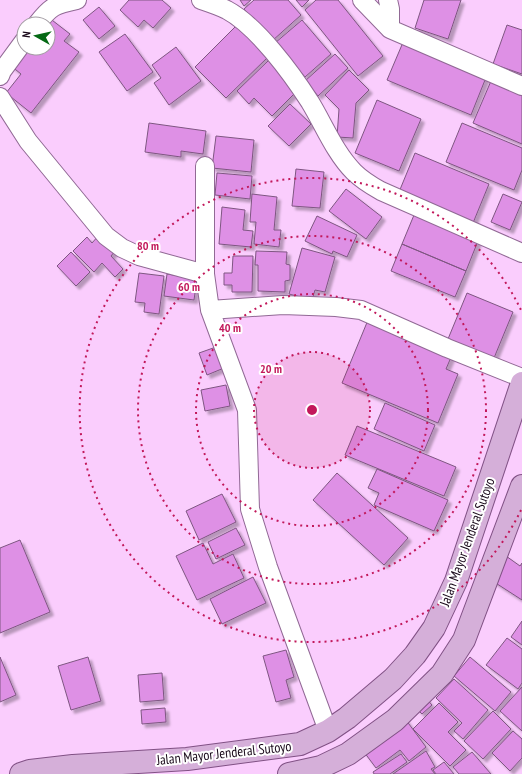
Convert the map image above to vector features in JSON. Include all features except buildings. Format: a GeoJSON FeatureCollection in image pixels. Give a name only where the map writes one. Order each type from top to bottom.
{"type":"FeatureCollection","features":[{"type":"Feature","properties":{"kind":"main road","name":"Jalan Mayor Jenderal Sutoyo"},"geometry":{"type":"LineString","coordinates":[[21,774],[30,771],[73,766],[187,759],[300,744],[328,731],[347,718],[393,679],[415,655],[434,628],[456,581],[522,383]]}},
{"type":"Feature","properties":{"kind":"main road"},"geometry":{"type":"LineString","coordinates":[[289,774],[323,771],[395,720],[442,674],[464,640],[520,498]]}},
{"type":"Feature","properties":{"kind":"street"},"geometry":{"type":"LineString","coordinates":[[43,16],[49,9],[58,4],[77,0]]}},
{"type":"Feature","properties":{"kind":"street"},"geometry":{"type":"LineString","coordinates":[[201,0],[227,10],[245,23],[264,42],[288,71],[310,102],[342,157],[354,172],[366,182],[381,191],[522,253]]}},
{"type":"Feature","properties":{"kind":"street"},"geometry":{"type":"LineString","coordinates":[[362,0],[390,29],[522,86]]}},
{"type":"Feature","properties":{"kind":"street"},"geometry":{"type":"LineString","coordinates":[[388,0],[390,9],[390,29]]}},
{"type":"Feature","properties":{"kind":"street"},"geometry":{"type":"LineString","coordinates":[[0,76],[16,52]]}},
{"type":"Feature","properties":{"kind":"street"},"geometry":{"type":"LineString","coordinates":[[0,97],[28,141],[89,218],[106,236],[122,248],[139,256],[205,274]]}},
{"type":"Feature","properties":{"kind":"street"},"geometry":{"type":"LineString","coordinates":[[205,166],[205,274],[210,310],[247,410],[250,509],[268,567],[328,731]]}},
{"type":"Feature","properties":{"kind":"street"},"geometry":{"type":"LineString","coordinates":[[210,310],[290,305],[336,307],[361,310],[447,348],[522,378]]}}]}
